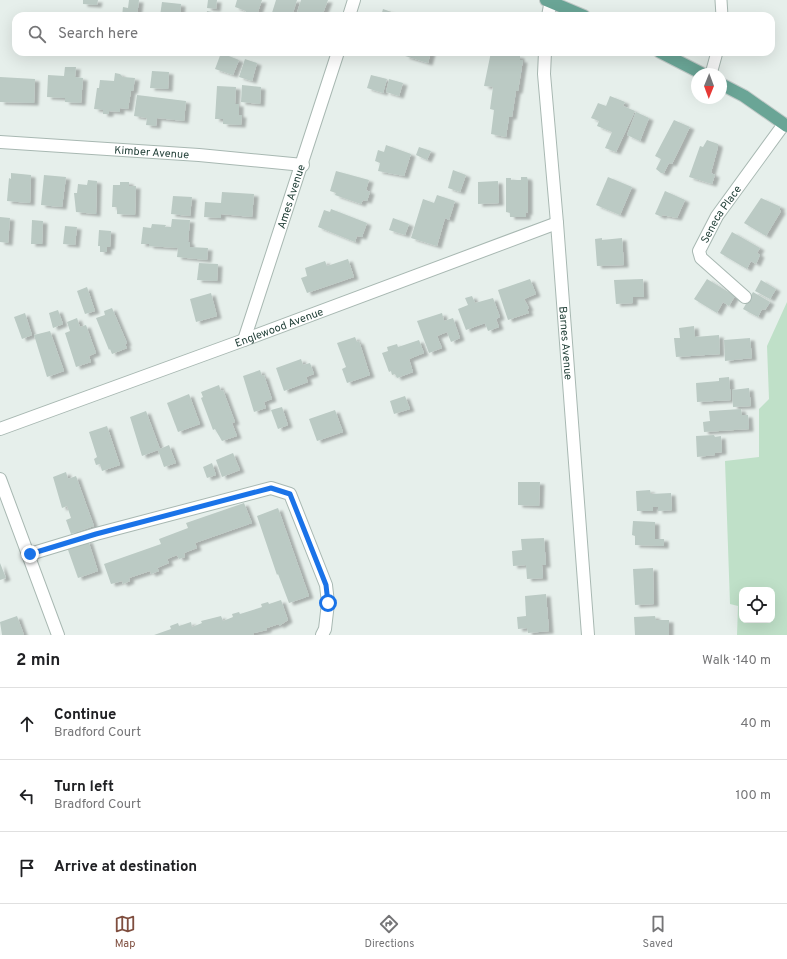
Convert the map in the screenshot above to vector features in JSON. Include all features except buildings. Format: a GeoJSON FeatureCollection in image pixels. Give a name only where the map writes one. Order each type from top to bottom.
{"type":"FeatureCollection","features":[{"type":"Feature","properties":{"kind":"main road"},"geometry":{"type":"LineString","coordinates":[[549,1],[575,12]]}},
{"type":"Feature","properties":{"kind":"main road"},"geometry":{"type":"LineString","coordinates":[[668,56],[691,68]]}},
{"type":"Feature","properties":{"kind":"main road"},"geometry":{"type":"LineString","coordinates":[[727,87],[744,96],[786,125]]}},
{"type":"Feature","properties":{"kind":"street"},"geometry":{"type":"LineString","coordinates":[[350,12],[354,0]]}},
{"type":"Feature","properties":{"kind":"street"},"geometry":{"type":"LineString","coordinates":[[548,12],[549,1]]}},
{"type":"Feature","properties":{"kind":"street","name":"Ames Avenue"},"geometry":{"type":"LineString","coordinates":[[244,340],[303,165],[337,56]]}},
{"type":"Feature","properties":{"kind":"street","name":"Barnes Avenue"},"geometry":{"type":"LineString","coordinates":[[545,56],[544,74],[557,223],[588,635]]}},
{"type":"Feature","properties":{"kind":"street","name":"Seneca Place"},"geometry":{"type":"LineString","coordinates":[[745,297],[701,258],[699,251],[718,216],[786,125]]}},
{"type":"Feature","properties":{"kind":"street","name":"Kimber Avenue"},"geometry":{"type":"LineString","coordinates":[[0,142],[199,155],[303,165]]}},
{"type":"Feature","properties":{"kind":"street","name":"Englewood Avenue"},"geometry":{"type":"LineString","coordinates":[[0,428],[244,340],[557,223]]}},
{"type":"Feature","properties":{"kind":"street"},"geometry":{"type":"LineString","coordinates":[[0,479],[30,554],[58,635]]}},
{"type":"Feature","properties":{"kind":"street"},"geometry":{"type":"LineString","coordinates":[[30,554],[96,534],[271,488],[290,494],[326,585],[327,609],[325,629],[322,635]]}},
{"type":"Feature","properties":{"kind":"lane"},"geometry":{"type":"LineString","coordinates":[[721,0],[722,12]]}},
{"type":"Feature","properties":{"kind":"lane"},"geometry":{"type":"LineString","coordinates":[[712,68],[716,56]]}},
{"type":"Feature","properties":{"kind":"green space"},"geometry":{"type":"Polygon","coordinates":[[[787,302],[787,635],[737,635],[738,606],[730,604],[725,461],[759,457],[759,409],[769,399],[767,346],[787,302]]]}},
{"type":"Feature","properties":{"kind":"route"},"geometry":{"type":"LineString","coordinates":[[30,554],[96,534],[271,488],[290,494],[326,585],[328,603]]}}]}
